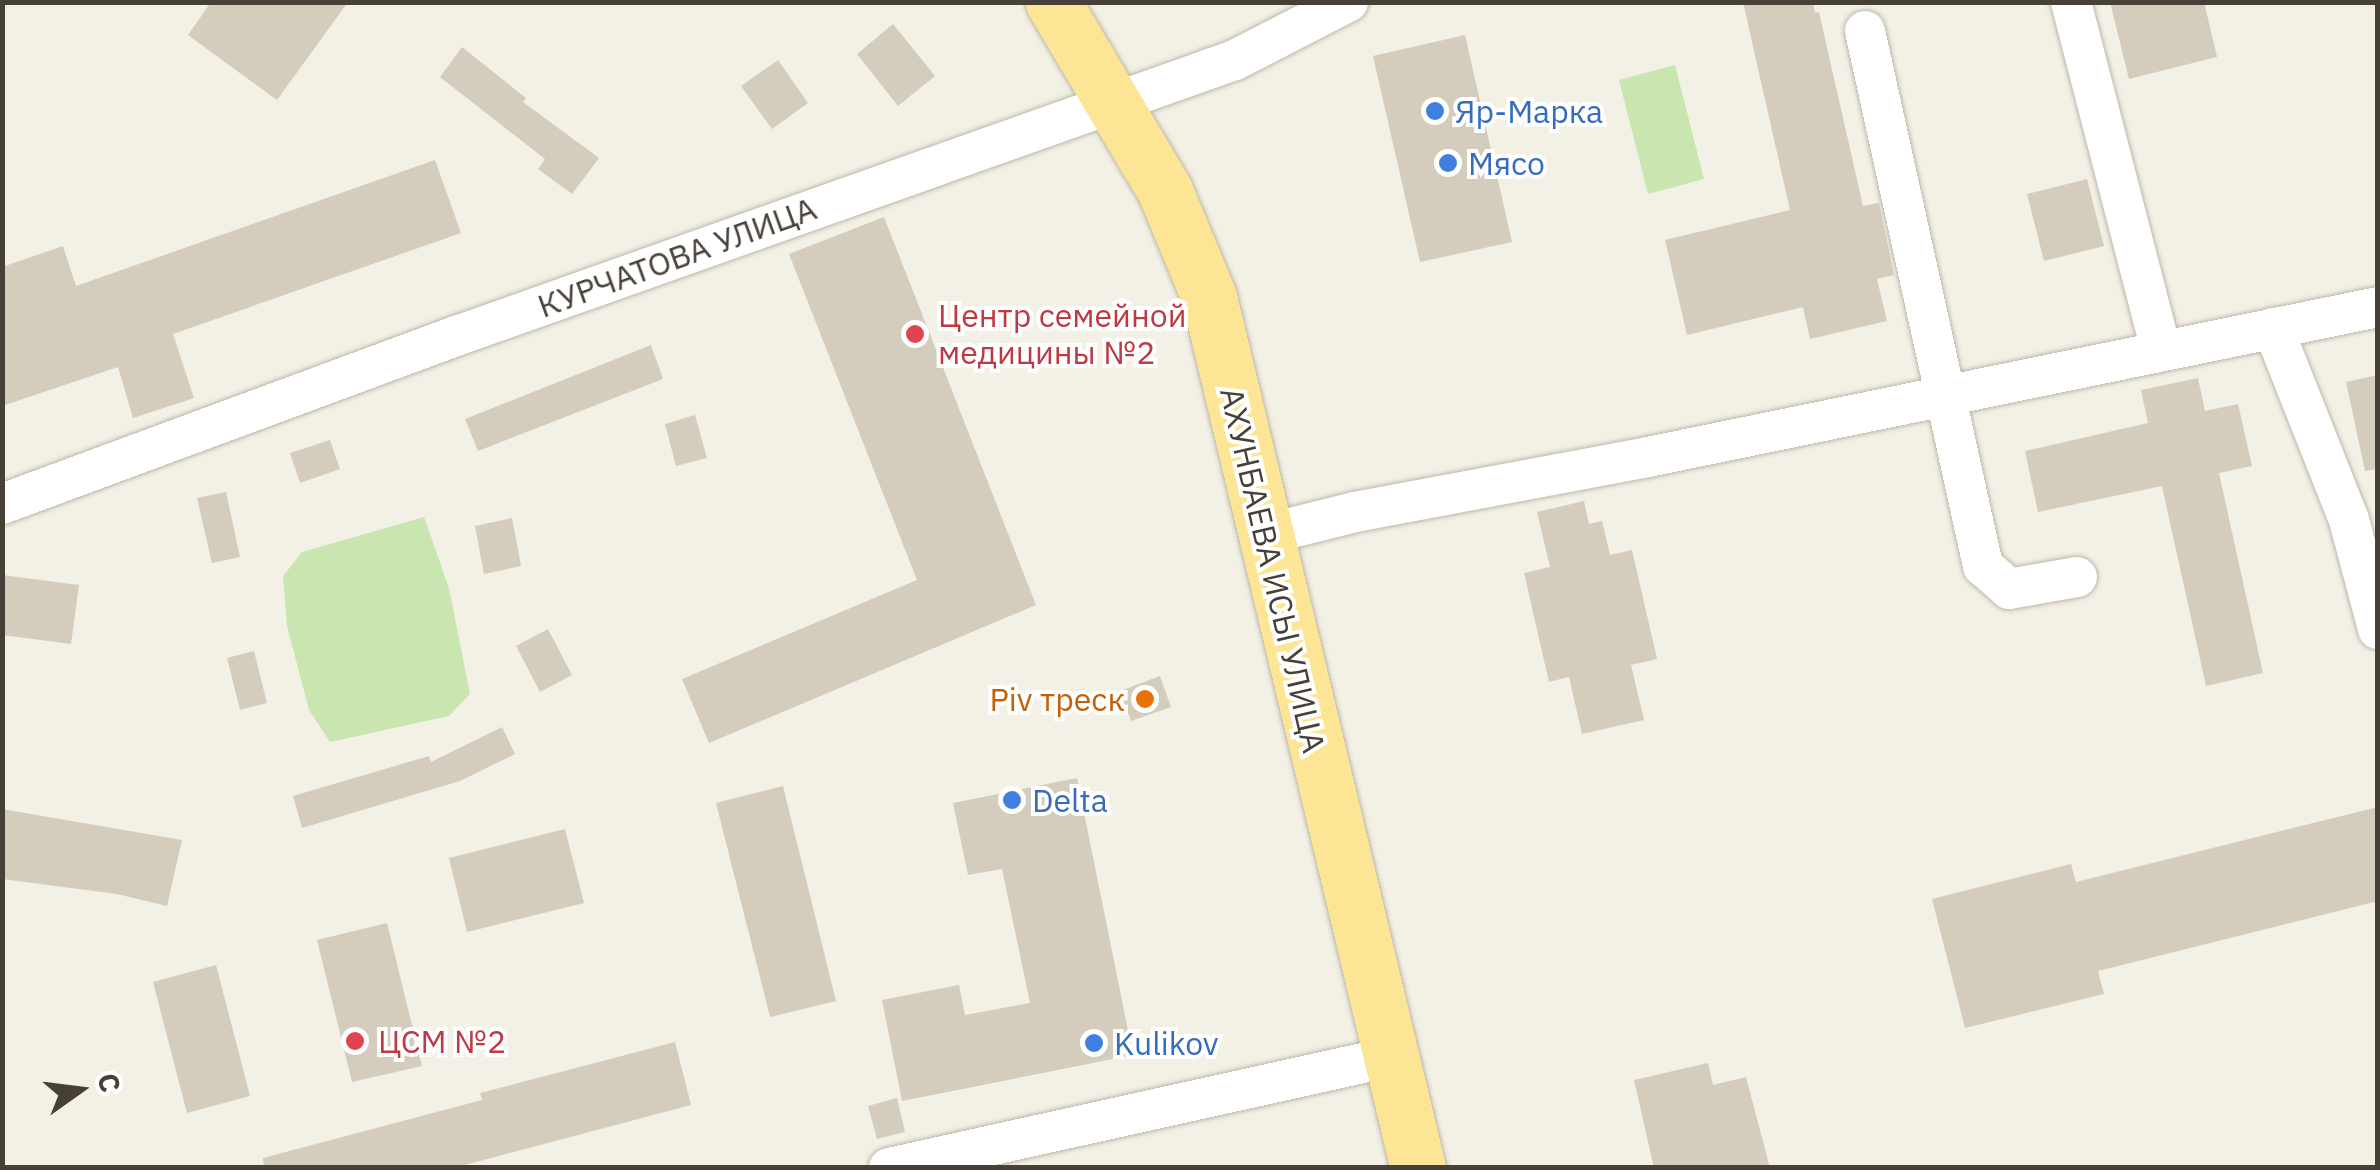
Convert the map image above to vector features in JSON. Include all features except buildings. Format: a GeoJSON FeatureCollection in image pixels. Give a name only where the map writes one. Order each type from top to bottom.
{"type":"FeatureCollection","features":[{"type":"Feature","properties":{"kind":"main road","name":"АХУНБАЕВА ИСЫ УЛИЦА"},"geometry":{"type":"LineString","coordinates":[[1054,2],[1165,191],[1209,297],[1418,1168]]}},
{"type":"Feature","properties":{"kind":"street","name":"КУРЧАТОВА УЛИЦА"},"geometry":{"type":"LineString","coordinates":[[2,504],[1111,100],[1235,60],[1348,2]]}},
{"type":"Feature","properties":{"kind":"street"},"geometry":{"type":"LineString","coordinates":[[2071,2],[2161,351]]}},
{"type":"Feature","properties":{"kind":"street"},"geometry":{"type":"LineString","coordinates":[[1865,31],[1983,566],[2009,589],[2077,577]]}},
{"type":"Feature","properties":{"kind":"street"},"geometry":{"type":"LineString","coordinates":[[1264,536],[1355,512],[2378,306]]}},
{"type":"Feature","properties":{"kind":"street"},"geometry":{"type":"LineString","coordinates":[[2272,328],[2349,520],[2378,629]]}},
{"type":"Feature","properties":{"kind":"street"},"geometry":{"type":"LineString","coordinates":[[889,1168],[1390,1056]]}},
{"type":"Feature","properties":{"kind":"green space"},"geometry":{"type":"Polygon","coordinates":[[[1675,65],[1704,179],[1648,194],[1619,80],[1675,65]]]}},
{"type":"Feature","properties":{"kind":"green space"},"geometry":{"type":"Polygon","coordinates":[[[424,517],[449,588],[470,694],[449,716],[330,742],[309,710],[287,626],[283,576],[302,552],[424,517]]]}},
{"type":"Feature","properties":{"kind":"place","name":"Яр-Марка"},"geometry":{"type":"Point","coordinates":[1435,111]}},
{"type":"Feature","properties":{"kind":"place","name":"Мясо"},"geometry":{"type":"Point","coordinates":[1448,163]}},
{"type":"Feature","properties":{"kind":"place","name":"Центр семейной медицины №2"},"geometry":{"type":"Point","coordinates":[915,334]}},
{"type":"Feature","properties":{"kind":"place","name":"Piv треск"},"geometry":{"type":"Point","coordinates":[1145,699]}},
{"type":"Feature","properties":{"kind":"place","name":"Delta"},"geometry":{"type":"Point","coordinates":[1012,800]}},
{"type":"Feature","properties":{"kind":"place","name":"ЦСМ №2"},"geometry":{"type":"Point","coordinates":[355,1041]}},
{"type":"Feature","properties":{"kind":"place","name":"Kulikov"},"geometry":{"type":"Point","coordinates":[1094,1043]}}]}
